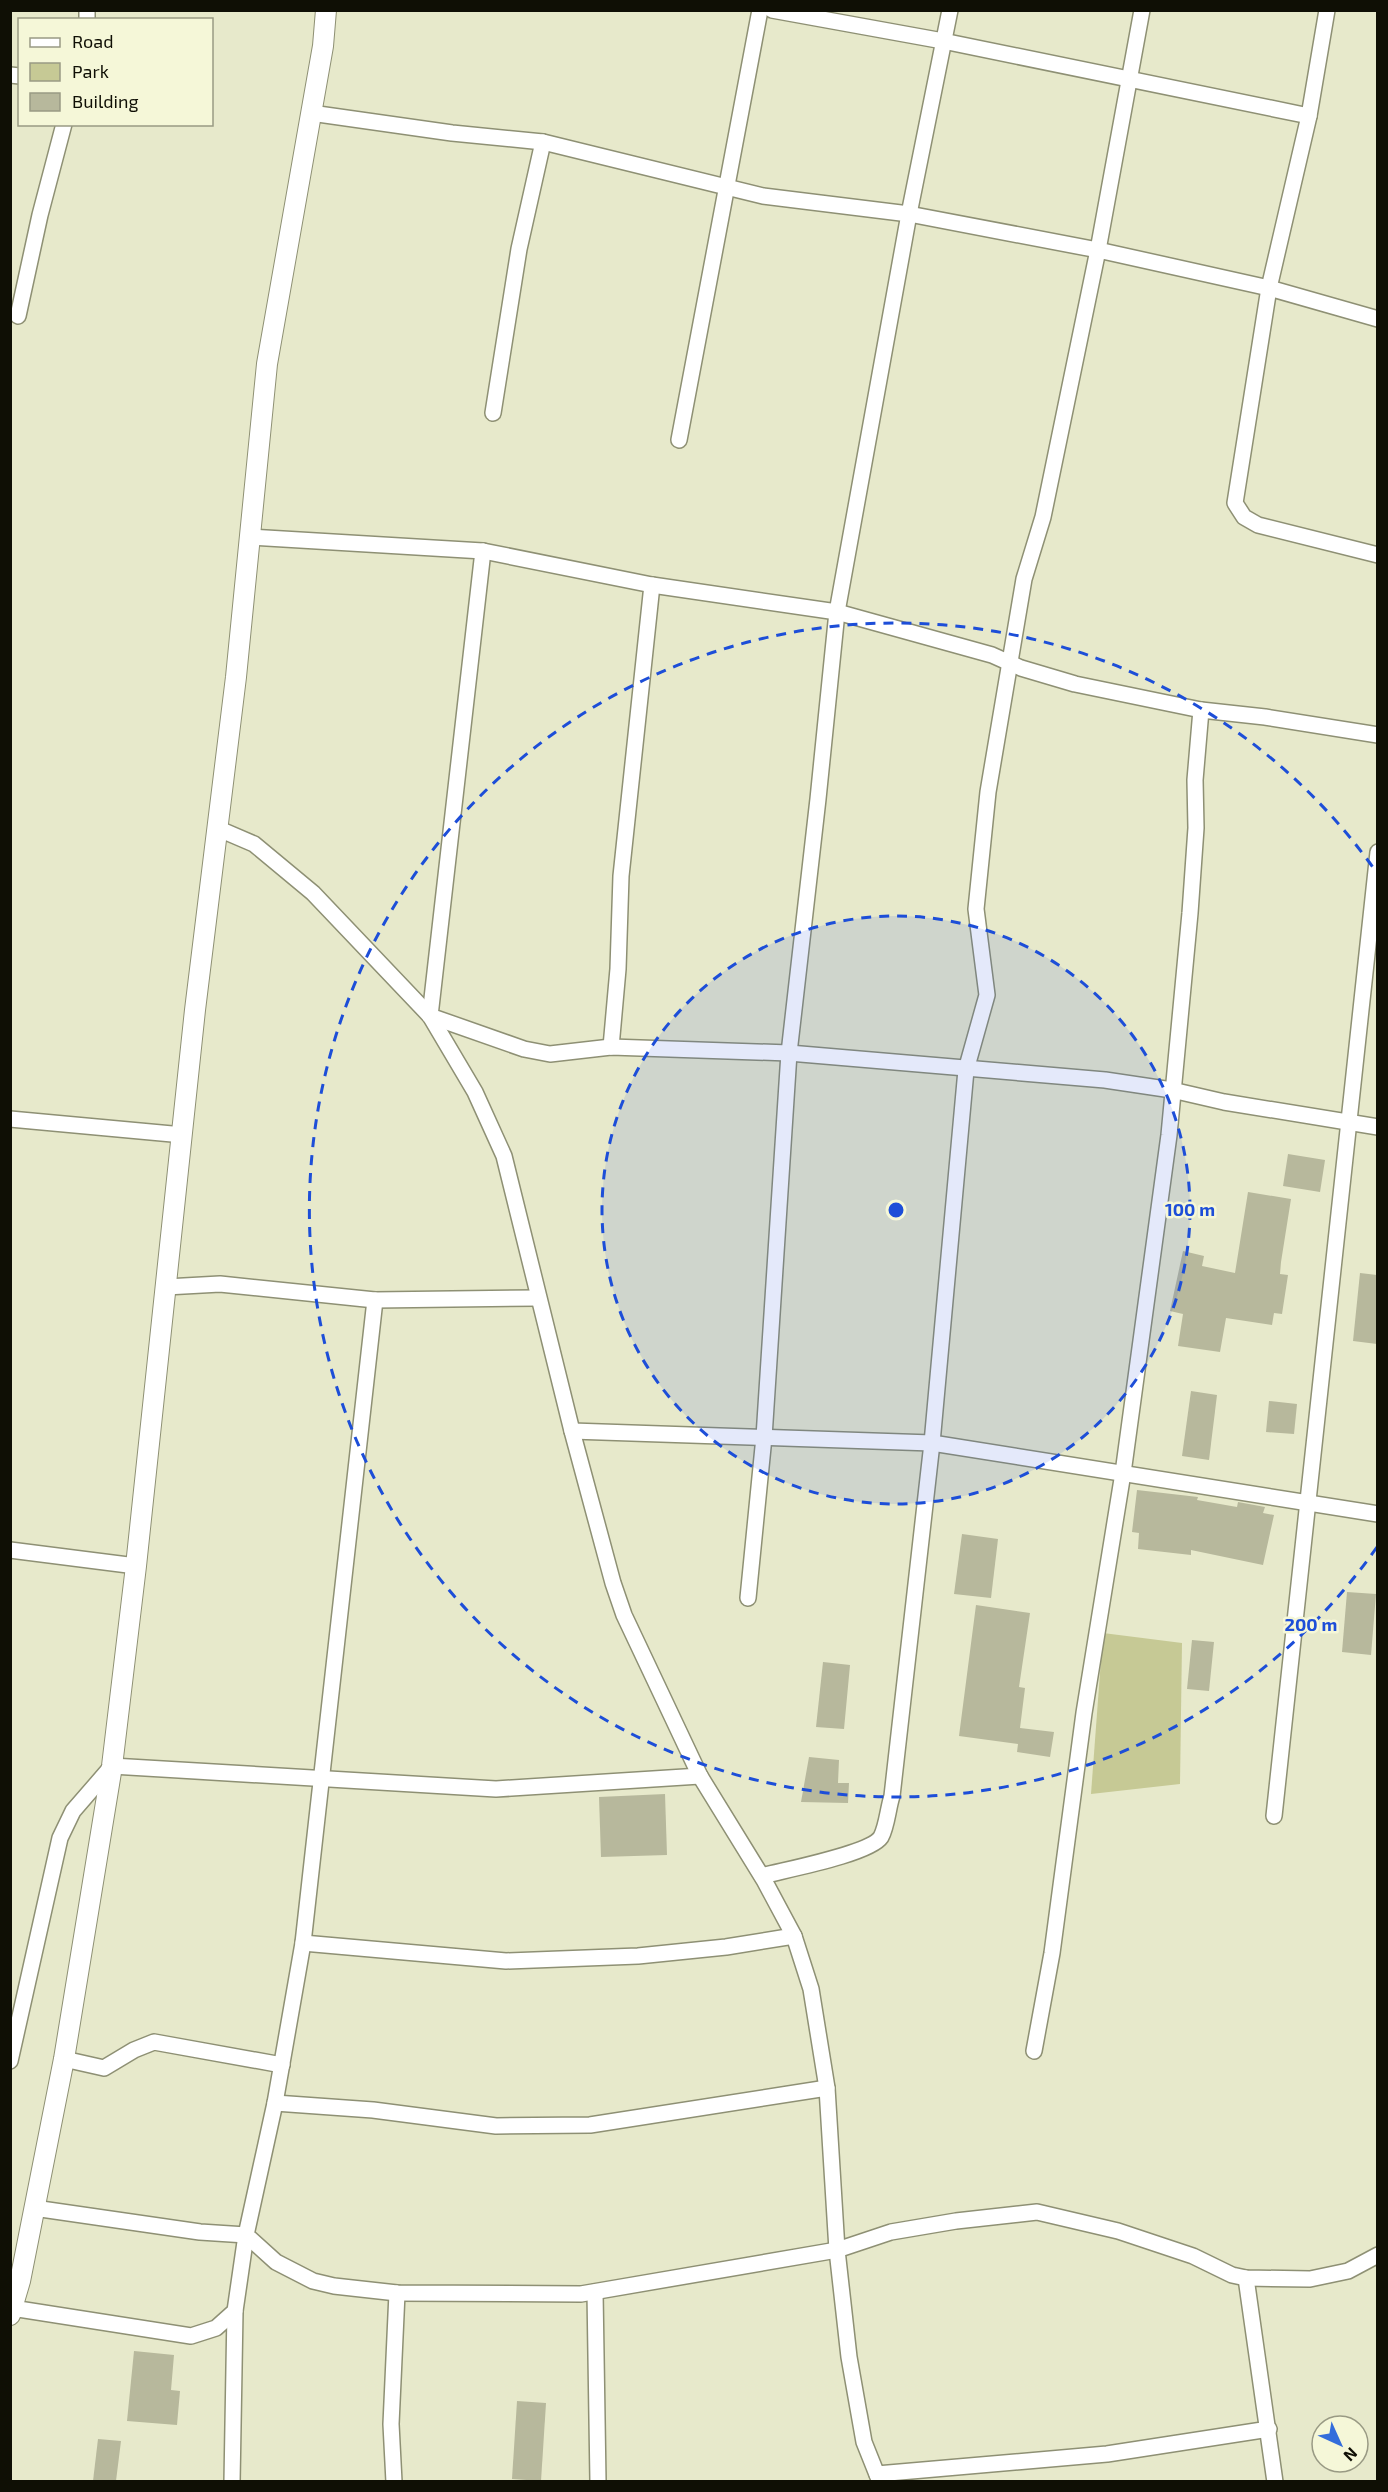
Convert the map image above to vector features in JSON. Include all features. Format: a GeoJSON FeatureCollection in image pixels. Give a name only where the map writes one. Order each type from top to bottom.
{"type":"FeatureCollection","features":[{"type":"Feature","properties":{"kind":"street"},"geometry":{"type":"LineString","coordinates":[[235,2311],[216,2328],[191,2336],[11,2312],[20,2281],[64,2060],[112,1766],[136,1566],[195,1010],[219,829],[251,537],[267,364],[323,46],[326,10]]}},
{"type":"Feature","properties":{"kind":"street"},"geometry":{"type":"LineString","coordinates":[[679,440],[760,10]]}},
{"type":"Feature","properties":{"kind":"street"},"geometry":{"type":"LineString","coordinates":[[772,10],[943,41],[1309,116]]}},
{"type":"Feature","properties":{"kind":"street"},"geometry":{"type":"LineString","coordinates":[[748,1598],[764,1437],[789,1053],[837,612],[909,214],[950,10]]}},
{"type":"Feature","properties":{"kind":"street"},"geometry":{"type":"LineString","coordinates":[[762,1876],[847,1855],[869,1846],[880,1838],[892,1796],[932,1443],[966,1070],[987,995],[976,909],[989,781],[1024,579],[1043,517],[1098,250],[1142,10]]}},
{"type":"Feature","properties":{"kind":"street"},"geometry":{"type":"LineString","coordinates":[[1327,10],[1309,116],[1269,288],[1235,503],[1244,517],[1258,525],[1377,555]]}},
{"type":"Feature","properties":{"kind":"street"},"geometry":{"type":"LineString","coordinates":[[311,113],[452,133],[543,142],[763,196],[909,214],[1098,250],[1269,288],[1377,319]]}},
{"type":"Feature","properties":{"kind":"street"},"geometry":{"type":"LineString","coordinates":[[18,316],[40,215],[63,126]]}},
{"type":"Feature","properties":{"kind":"street"},"geometry":{"type":"LineString","coordinates":[[493,413],[519,249],[543,142]]}},
{"type":"Feature","properties":{"kind":"street"},"geometry":{"type":"LineString","coordinates":[[251,537],[483,551],[652,585],[837,612],[992,655],[1075,684],[1201,710],[1265,717],[1377,735]]}},
{"type":"Feature","properties":{"kind":"street"},"geometry":{"type":"LineString","coordinates":[[430,1016],[483,551]]}},
{"type":"Feature","properties":{"kind":"street"},"geometry":{"type":"LineString","coordinates":[[611,1047],[618,969],[621,876],[652,585]]}},
{"type":"Feature","properties":{"kind":"street"},"geometry":{"type":"LineString","coordinates":[[1034,2051],[1052,1953],[1084,1713],[1123,1473],[1169,1135],[1196,828],[1195,780],[1201,710]]}},
{"type":"Feature","properties":{"kind":"street"},"geometry":{"type":"LineString","coordinates":[[219,829],[254,844],[313,893],[430,1016],[476,1092],[504,1156],[572,1431],[613,1583],[624,1615],[700,1776],[762,1876],[794,1936],[811,1989],[827,2088],[837,2250],[849,2357],[864,2442],[878,2478],[1107,2454],[1269,2429]]}},
{"type":"Feature","properties":{"kind":"street"},"geometry":{"type":"LineString","coordinates":[[1274,1816],[1306,1503],[1350,1122],[1377,852]]}},
{"type":"Feature","properties":{"kind":"street"},"geometry":{"type":"LineString","coordinates":[[430,1016],[524,1049],[550,1054],[611,1047],[789,1053],[966,1070],[1105,1080],[1377,1127]]}},
{"type":"Feature","properties":{"kind":"street"},"geometry":{"type":"LineString","coordinates":[[10,1119],[183,1135]]}},
{"type":"Feature","properties":{"kind":"street"},"geometry":{"type":"LineString","coordinates":[[166,1287],[220,1284],[375,1300],[538,1298]]}},
{"type":"Feature","properties":{"kind":"street"},"geometry":{"type":"LineString","coordinates":[[232,2481],[235,2311],[246,2235],[275,2103],[303,1943],[375,1300]]}},
{"type":"Feature","properties":{"kind":"street"},"geometry":{"type":"LineString","coordinates":[[572,1431],[932,1443],[1377,1514]]}},
{"type":"Feature","properties":{"kind":"street"},"geometry":{"type":"LineString","coordinates":[[10,1550],[136,1566]]}},
{"type":"Feature","properties":{"kind":"street"},"geometry":{"type":"LineString","coordinates":[[112,1766],[496,1789],[700,1776]]}},
{"type":"Feature","properties":{"kind":"street"},"geometry":{"type":"LineString","coordinates":[[10,2061],[13,2033],[60,1838],[73,1812],[112,1766]]}},
{"type":"Feature","properties":{"kind":"street"},"geometry":{"type":"LineString","coordinates":[[303,1943],[506,1960],[638,1956],[726,1947],[794,1936]]}},
{"type":"Feature","properties":{"kind":"street"},"geometry":{"type":"LineString","coordinates":[[64,2060],[104,2068],[134,2050],[154,2042],[282,2065]]}},
{"type":"Feature","properties":{"kind":"street"},"geometry":{"type":"LineString","coordinates":[[275,2103],[373,2110],[496,2126],[590,2125],[827,2088]]}},
{"type":"Feature","properties":{"kind":"street"},"geometry":{"type":"LineString","coordinates":[[34,2208],[200,2232],[246,2235],[276,2262],[313,2281],[334,2286],[397,2293],[581,2294],[837,2250],[891,2232],[956,2221],[1037,2212],[1119,2231],[1193,2256],[1232,2275],[1246,2277],[1310,2279],[1348,2271],[1377,2255]]}},
{"type":"Feature","properties":{"kind":"street"},"geometry":{"type":"LineString","coordinates":[[1246,2277],[1275,2481]]}},
{"type":"Feature","properties":{"kind":"street"},"geometry":{"type":"LineString","coordinates":[[596,2292],[598,2481]]}},
{"type":"Feature","properties":{"kind":"street"},"geometry":{"type":"LineString","coordinates":[[394,2481],[391,2424],[397,2293]]}},
{"type":"Feature","properties":{"kind":"green space"},"geometry":{"type":"Polygon","coordinates":[[[1103,1633],[1182,1643],[1180,1784],[1091,1794],[1103,1633]]]}},
{"type":"Feature","properties":{"kind":"building"},"geometry":{"type":"Polygon","coordinates":[[[1288,1154],[1325,1160],[1320,1192],[1283,1186],[1288,1154]]]}},
{"type":"Feature","properties":{"kind":"building"},"geometry":{"type":"Polygon","coordinates":[[[1248,1192],[1291,1199],[1280,1274],[1288,1275],[1282,1314],[1274,1313],[1272,1325],[1226,1318],[1220,1352],[1178,1346],[1183,1314],[1170,1311],[1183,1251],[1204,1256],[1202,1266],[1235,1273],[1248,1192]]]}},
{"type":"Feature","properties":{"kind":"building"},"geometry":{"type":"Polygon","coordinates":[[[1360,1273],[1377,1275],[1377,1344],[1353,1341],[1360,1273]]]}},
{"type":"Feature","properties":{"kind":"building"},"geometry":{"type":"Polygon","coordinates":[[[1191,1391],[1217,1395],[1209,1460],[1182,1456],[1191,1391]]]}},
{"type":"Feature","properties":{"kind":"building"},"geometry":{"type":"Polygon","coordinates":[[[1269,1401],[1297,1404],[1294,1434],[1266,1432],[1269,1401]]]}},
{"type":"Feature","properties":{"kind":"building"},"geometry":{"type":"Polygon","coordinates":[[[1137,1490],[1198,1497],[1197,1500],[1237,1507],[1238,1502],[1265,1507],[1263,1513],[1274,1515],[1263,1565],[1191,1550],[1191,1555],[1138,1549],[1139,1533],[1132,1532],[1137,1490]]]}},
{"type":"Feature","properties":{"kind":"building"},"geometry":{"type":"Polygon","coordinates":[[[962,1534],[998,1539],[991,1598],[954,1594],[962,1534]]]}},
{"type":"Feature","properties":{"kind":"building"},"geometry":{"type":"Polygon","coordinates":[[[1347,1592],[1376,1594],[1371,1655],[1342,1652],[1347,1592]]]}},
{"type":"Feature","properties":{"kind":"building"},"geometry":{"type":"Polygon","coordinates":[[[976,1605],[1030,1613],[1019,1687],[1025,1688],[1020,1728],[1054,1732],[1050,1757],[1017,1752],[1018,1744],[959,1736],[976,1605]]]}},
{"type":"Feature","properties":{"kind":"building"},"geometry":{"type":"Polygon","coordinates":[[[1192,1640],[1214,1642],[1209,1691],[1187,1689],[1192,1640]]]}},
{"type":"Feature","properties":{"kind":"building"},"geometry":{"type":"Polygon","coordinates":[[[823,1662],[850,1665],[844,1729],[816,1727],[823,1662]]]}},
{"type":"Feature","properties":{"kind":"building"},"geometry":{"type":"Polygon","coordinates":[[[809,1757],[839,1760],[838,1783],[849,1783],[848,1803],[801,1802],[809,1757]]]}},
{"type":"Feature","properties":{"kind":"building"},"geometry":{"type":"Polygon","coordinates":[[[665,1794],[667,1855],[601,1857],[599,1797],[665,1794]]]}},
{"type":"Feature","properties":{"kind":"building"},"geometry":{"type":"Polygon","coordinates":[[[134,2351],[174,2355],[171,2390],[180,2391],[177,2425],[127,2421],[134,2351]]]}},
{"type":"Feature","properties":{"kind":"building"},"geometry":{"type":"Polygon","coordinates":[[[517,2401],[546,2403],[541,2481],[512,2479],[517,2401]]]}},
{"type":"Feature","properties":{"kind":"building"},"geometry":{"type":"Polygon","coordinates":[[[98,2439],[121,2441],[116,2481],[93,2481],[98,2439]]]}}]}
